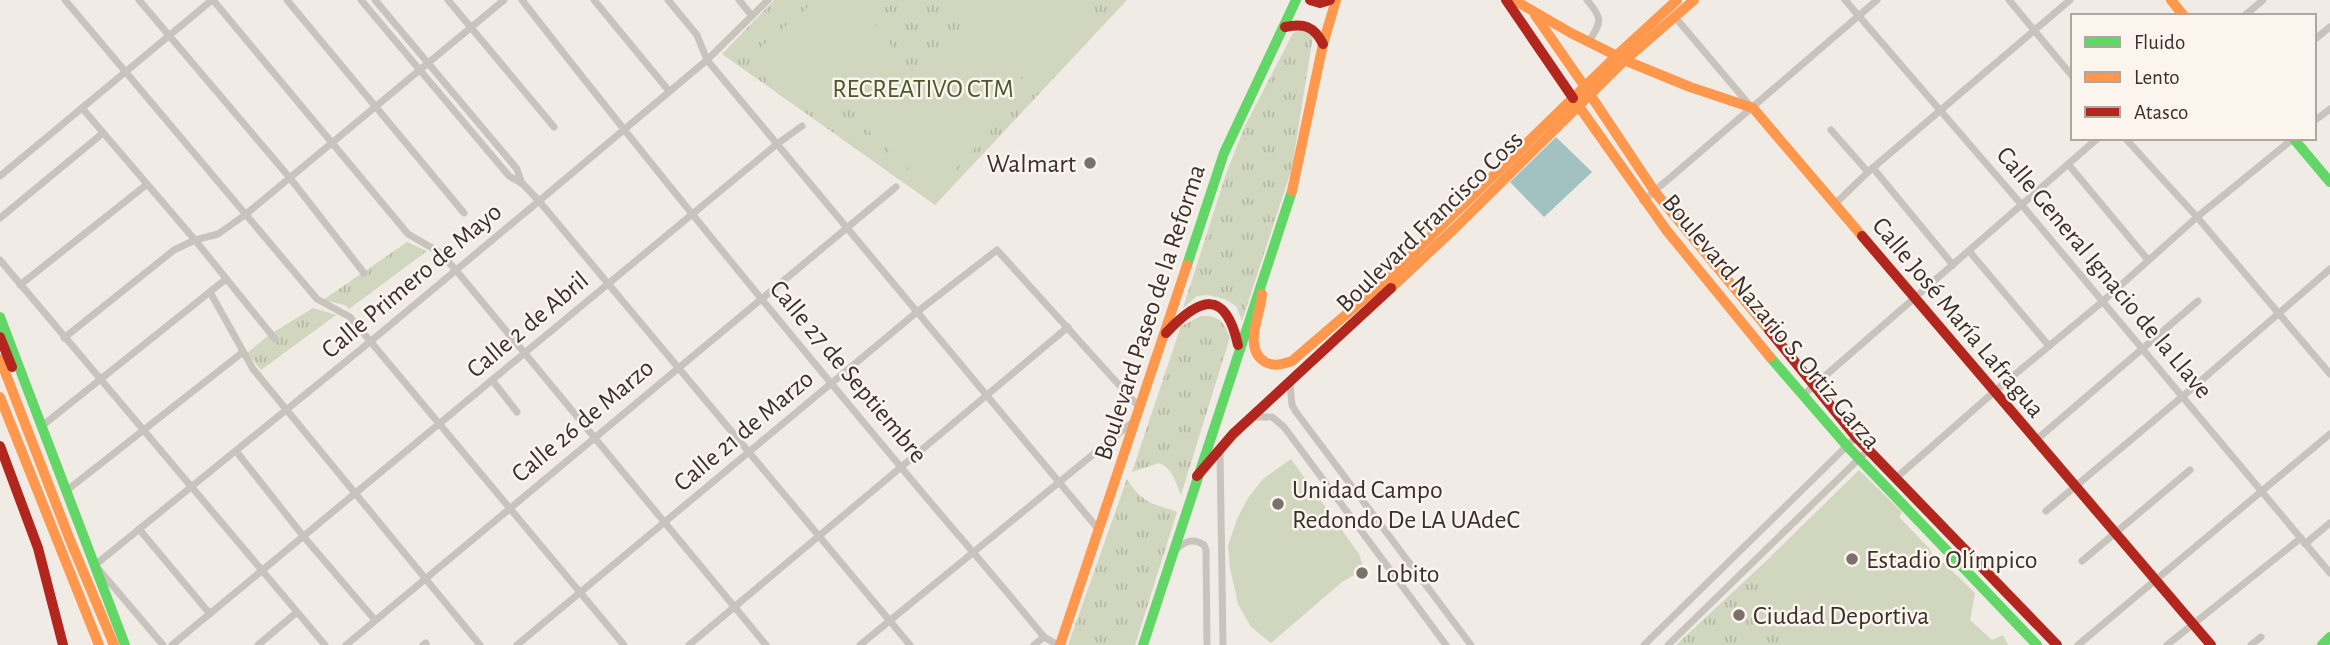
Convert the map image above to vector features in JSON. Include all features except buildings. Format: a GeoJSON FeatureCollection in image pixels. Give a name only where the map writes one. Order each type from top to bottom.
{"type":"FeatureCollection","features":[{"type":"Feature","properties":{"kind":"main road","name":"Boulevard Paseo de la Reforma"},"geometry":{"type":"LineString","coordinates":[[1059,645],[1230,137],[1296,0]]}},
{"type":"Feature","properties":{"kind":"main road"},"geometry":{"type":"LineString","coordinates":[[1310,0],[1320,3],[1329,0]]}},
{"type":"Feature","properties":{"kind":"main road"},"geometry":{"type":"LineString","coordinates":[[1143,645],[1294,185],[1323,44],[1336,0]]}},
{"type":"Feature","properties":{"kind":"main road","name":"Boulevard Nazario S. Ortiz Garza"},"geometry":{"type":"LineString","coordinates":[[1506,0],[1643,201],[1802,396],[2037,645]]}},
{"type":"Feature","properties":{"kind":"main road"},"geometry":{"type":"LineString","coordinates":[[1514,0],[1619,59],[1684,87],[1753,108]]}},
{"type":"Feature","properties":{"kind":"main road","name":"Boulevard Francisco Coss"},"geometry":{"type":"LineString","coordinates":[[1197,476],[1251,417],[1455,228],[1677,0]]}},
{"type":"Feature","properties":{"kind":"main road","name":"Boulevard Francisco Coss"},"geometry":{"type":"LineString","coordinates":[[1668,8],[1694,0]]}},
{"type":"Feature","properties":{"kind":"main road"},"geometry":{"type":"LineString","coordinates":[[2171,0],[2182,14]]}},
{"type":"Feature","properties":{"kind":"main road","name":"Boulevard Nazario S. Ortiz Garza"},"geometry":{"type":"LineString","coordinates":[[1533,12],[1655,192],[1856,437],[2057,645]]}},
{"type":"Feature","properties":{"kind":"main road"},"geometry":{"type":"LineString","coordinates":[[1285,27],[1309,25],[1315,29],[1323,44]]}},
{"type":"Feature","properties":{"kind":"main road","name":"Boulevard Francisco Coss"},"geometry":{"type":"LineString","coordinates":[[1261,287],[1262,306],[1253,339],[1253,351],[1258,358],[1274,365],[1292,361],[1385,281],[1576,103]]}},
{"type":"Feature","properties":{"kind":"main road","name":"Calle José María Lafragua"},"geometry":{"type":"LineString","coordinates":[[1753,108],[2211,645]]}},
{"type":"Feature","properties":{"kind":"main road"},"geometry":{"type":"LineString","coordinates":[[2295,140],[2330,182]]}},
{"type":"Feature","properties":{"kind":"main road"},"geometry":{"type":"LineString","coordinates":[[1162,338],[1192,307],[1213,303],[1228,313],[1235,326],[1239,348]]}},
{"type":"Feature","properties":{"kind":"main road"},"geometry":{"type":"LineString","coordinates":[[0,317],[125,645]]}},
{"type":"Feature","properties":{"kind":"main road"},"geometry":{"type":"LineString","coordinates":[[0,337],[20,390],[18,405]]}},
{"type":"Feature","properties":{"kind":"main road"},"geometry":{"type":"LineString","coordinates":[[0,359],[114,645]]}},
{"type":"Feature","properties":{"kind":"main road"},"geometry":{"type":"LineString","coordinates":[[0,397],[100,645]]}},
{"type":"Feature","properties":{"kind":"main road"},"geometry":{"type":"LineString","coordinates":[[0,446],[35,537],[63,645]]}},
{"type":"Feature","properties":{"kind":"main road"},"geometry":{"type":"LineString","coordinates":[[114,645],[117,638],[115,619]]}},
{"type":"Feature","properties":{"kind":"main road"},"geometry":{"type":"LineString","coordinates":[[60,634],[69,645]]}},
{"type":"Feature","properties":{"kind":"main road"},"geometry":{"type":"LineString","coordinates":[[2322,645],[2330,637]]}},
{"type":"Feature","properties":{"kind":"street"},"geometry":{"type":"LineString","coordinates":[[65,0],[317,299],[346,313],[371,341],[624,645]]}},
{"type":"Feature","properties":{"kind":"street"},"geometry":{"type":"LineString","coordinates":[[139,0],[290,178],[364,273]]}},
{"type":"Feature","properties":{"kind":"street"},"geometry":{"type":"LineString","coordinates":[[0,176],[213,0],[408,234],[439,252],[455,269],[766,645]]}},
{"type":"Feature","properties":{"kind":"street"},"geometry":{"type":"LineString","coordinates":[[287,0],[464,213]]}},
{"type":"Feature","properties":{"kind":"street"},"geometry":{"type":"LineString","coordinates":[[361,0],[509,176],[523,184],[538,201],[910,645]]}},
{"type":"Feature","properties":{"kind":"street"},"geometry":{"type":"LineString","coordinates":[[375,0],[517,169],[523,184]]}},
{"type":"Feature","properties":{"kind":"street"},"geometry":{"type":"LineString","coordinates":[[448,0],[554,127]]}},
{"type":"Feature","properties":{"kind":"street"},"geometry":{"type":"LineString","coordinates":[[64,338],[174,250],[195,240],[218,234],[245,215],[504,0]]}},
{"type":"Feature","properties":{"kind":"street","name":"Calle 27 de Septiembre"},"geometry":{"type":"LineString","coordinates":[[522,0],[691,215],[974,550],[1044,637]]}},
{"type":"Feature","properties":{"kind":"street"},"geometry":{"type":"LineString","coordinates":[[594,0],[669,91]]}},
{"type":"Feature","properties":{"kind":"street"},"geometry":{"type":"LineString","coordinates":[[668,0],[697,35],[707,60],[1099,530]]}},
{"type":"Feature","properties":{"kind":"street"},"geometry":{"type":"LineString","coordinates":[[739,0],[752,16]]}},
{"type":"Feature","properties":{"kind":"street","name":"Calle Primero de Mayo"},"geometry":{"type":"LineString","coordinates":[[95,565],[371,341],[624,130],[707,60],[768,0]]}},
{"type":"Feature","properties":{"kind":"street"},"geometry":{"type":"LineString","coordinates":[[1587,0],[1600,18],[1599,26],[1588,43]]}},
{"type":"Feature","properties":{"kind":"street","name":"Calle General Ignacio de la Llave"},"geometry":{"type":"LineString","coordinates":[[1845,0],[2021,204],[2330,573]]}},
{"type":"Feature","properties":{"kind":"street"},"geometry":{"type":"LineString","coordinates":[[1643,201],[1877,0]]}},
{"type":"Feature","properties":{"kind":"street"},"geometry":{"type":"LineString","coordinates":[[2008,0],[2071,75]]}},
{"type":"Feature","properties":{"kind":"street"},"geometry":{"type":"LineString","coordinates":[[1835,204],[2070,0]]}},
{"type":"Feature","properties":{"kind":"street"},"geometry":{"type":"LineString","coordinates":[[2246,14],[2263,0]]}},
{"type":"Feature","properties":{"kind":"street","name":"Calle José María Lafragua"},"geometry":{"type":"LineString","coordinates":[[1668,8],[1753,108]]}},
{"type":"Feature","properties":{"kind":"street"},"geometry":{"type":"LineString","coordinates":[[2316,38],[2330,27]]}},
{"type":"Feature","properties":{"kind":"street"},"geometry":{"type":"LineString","coordinates":[[82,108],[275,339]]}},
{"type":"Feature","properties":{"kind":"street"},"geometry":{"type":"LineString","coordinates":[[2316,119],[2330,108]]}},
{"type":"Feature","properties":{"kind":"street","name":"Calle 2 de Abril"},"geometry":{"type":"LineString","coordinates":[[172,645],[802,126]]}},
{"type":"Feature","properties":{"kind":"street"},"geometry":{"type":"LineString","coordinates":[[1831,130],[1871,170],[1953,265]]}},
{"type":"Feature","properties":{"kind":"street"},"geometry":{"type":"LineString","coordinates":[[0,218],[103,133]]}},
{"type":"Feature","properties":{"kind":"street"},"geometry":{"type":"LineString","coordinates":[[1802,396],[2096,140]]}},
{"type":"Feature","properties":{"kind":"street"},"geometry":{"type":"LineString","coordinates":[[2128,140],[2330,374]]}},
{"type":"Feature","properties":{"kind":"street"},"geometry":{"type":"LineString","coordinates":[[1895,478],[2102,302],[2197,217],[2291,140]]}},
{"type":"Feature","properties":{"kind":"street"},"geometry":{"type":"LineString","coordinates":[[2068,164],[2148,260]]}},
{"type":"Feature","properties":{"kind":"street"},"geometry":{"type":"LineString","coordinates":[[20,285],[146,185]]}},
{"type":"Feature","properties":{"kind":"street","name":"Calle 26 de Marzo"},"geometry":{"type":"LineString","coordinates":[[346,645],[896,187]]}},
{"type":"Feature","properties":{"kind":"street","name":"Calle 21 de Marzo"},"geometry":{"type":"LineString","coordinates":[[517,645],[917,312],[997,250],[1069,327]]}},
{"type":"Feature","properties":{"kind":"street"},"geometry":{"type":"LineString","coordinates":[[1969,251],[2049,346]]}},
{"type":"Feature","properties":{"kind":"street"},"geometry":{"type":"LineString","coordinates":[[0,260],[325,645]]}},
{"type":"Feature","properties":{"kind":"street"},"geometry":{"type":"LineString","coordinates":[[2046,511],[2330,269]]}},
{"type":"Feature","properties":{"kind":"street"},"geometry":{"type":"LineString","coordinates":[[42,426],[226,279]]}},
{"type":"Feature","properties":{"kind":"street"},"geometry":{"type":"LineString","coordinates":[[211,292],[237,336],[243,352],[286,410],[480,645]]}},
{"type":"Feature","properties":{"kind":"street"},"geometry":{"type":"LineString","coordinates":[[2036,440],[2198,301]]}},
{"type":"Feature","properties":{"kind":"street"},"geometry":{"type":"LineString","coordinates":[[689,645],[1069,327],[1139,407]]}},
{"type":"Feature","properties":{"kind":"street"},"geometry":{"type":"LineString","coordinates":[[66,491],[243,352]]}},
{"type":"Feature","properties":{"kind":"street"},"geometry":{"type":"LineString","coordinates":[[492,380],[517,412]]}},
{"type":"Feature","properties":{"kind":"street"},"geometry":{"type":"LineString","coordinates":[[1290,383],[1290,396],[1296,412],[1471,645]]}},
{"type":"Feature","properties":{"kind":"street"},"geometry":{"type":"LineString","coordinates":[[1251,417],[1265,415],[1279,421],[1446,645]]}},
{"type":"Feature","properties":{"kind":"street"},"geometry":{"type":"LineString","coordinates":[[860,645],[1135,420]]}},
{"type":"Feature","properties":{"kind":"street"},"geometry":{"type":"LineString","coordinates":[[2078,645],[2330,434]]}},
{"type":"Feature","properties":{"kind":"street"},"geometry":{"type":"LineString","coordinates":[[1645,645],[1856,437]]}},
{"type":"Feature","properties":{"kind":"street"},"geometry":{"type":"LineString","coordinates":[[1221,447],[1219,458],[1223,645]]}},
{"type":"Feature","properties":{"kind":"street"},"geometry":{"type":"LineString","coordinates":[[1668,645],[1868,450]]}},
{"type":"Feature","properties":{"kind":"street"},"geometry":{"type":"LineString","coordinates":[[236,451],[304,537],[375,620]]}},
{"type":"Feature","properties":{"kind":"street"},"geometry":{"type":"LineString","coordinates":[[1319,474],[1332,463]]}},
{"type":"Feature","properties":{"kind":"street"},"geometry":{"type":"LineString","coordinates":[[2082,561],[2190,470]]}},
{"type":"Feature","properties":{"kind":"street"},"geometry":{"type":"LineString","coordinates":[[2167,645],[2330,523]]}},
{"type":"Feature","properties":{"kind":"street"},"geometry":{"type":"LineString","coordinates":[[139,529],[210,614]]}},
{"type":"Feature","properties":{"kind":"street"},"geometry":{"type":"LineString","coordinates":[[1174,550],[1192,540],[1204,545],[1206,550],[1207,645]]}},
{"type":"Feature","properties":{"kind":"street"},"geometry":{"type":"LineString","coordinates":[[1745,546],[1757,558]]}},
{"type":"Feature","properties":{"kind":"street"},"geometry":{"type":"LineString","coordinates":[[95,565],[163,645]]}},
{"type":"Feature","properties":{"kind":"street"},"geometry":{"type":"LineString","coordinates":[[258,645],[297,612]]}},
{"type":"Feature","properties":{"kind":"street"},"geometry":{"type":"LineString","coordinates":[[1034,645],[1044,637],[1059,645]]}},
{"type":"Feature","properties":{"kind":"street"},"geometry":{"type":"LineString","coordinates":[[2251,645],[2261,637]]}},
{"type":"Feature","properties":{"kind":"green space","name":"RECREATIVO CTM"},"geometry":{"type":"Polygon","coordinates":[[[774,0],[1127,0],[935,205],[722,54],[774,0]]]}},
{"type":"Feature","properties":{"kind":"green space"},"geometry":{"type":"Polygon","coordinates":[[[807,0],[864,0],[871,8],[868,17],[906,64],[891,86],[871,102],[849,110],[825,112],[803,107],[782,96],[765,78],[754,53],[808,7],[807,0]]]}},
{"type":"Feature","properties":{"kind":"green space"},"geometry":{"type":"Polygon","coordinates":[[[968,0],[1064,0],[1091,27],[1037,83],[961,7],[968,0]]]}},
{"type":"Feature","properties":{"kind":"green space"},"geometry":{"type":"Polygon","coordinates":[[[965,23],[1031,88],[983,138],[917,74],[965,23]]]}},
{"type":"Feature","properties":{"kind":"green space"},"geometry":{"type":"Polygon","coordinates":[[[1304,29],[1313,36],[1292,168],[1242,321],[1236,306],[1225,299],[1208,295],[1197,296],[1183,308],[1226,174],[1245,126],[1293,33],[1304,29]]]}},
{"type":"Feature","properties":{"kind":"green space"},"geometry":{"type":"Polygon","coordinates":[[[912,79],[979,144],[933,193],[865,127],[912,79]]]}},
{"type":"Feature","properties":{"kind":"green space"},"geometry":{"type":"Polygon","coordinates":[[[407,242],[427,251],[349,309],[345,305],[323,300],[407,242]]]}},
{"type":"Feature","properties":{"kind":"green space"},"geometry":{"type":"Polygon","coordinates":[[[313,308],[336,315],[261,370],[247,353],[269,335],[313,308]]]}},
{"type":"Feature","properties":{"kind":"green space"},"geometry":{"type":"Polygon","coordinates":[[[1201,316],[1220,320],[1230,337],[1181,495],[1171,472],[1159,463],[1132,472],[1181,326],[1201,316]]]}},
{"type":"Feature","properties":{"kind":"green space"},"geometry":{"type":"Polygon","coordinates":[[[1291,459],[1359,554],[1364,569],[1342,582],[1271,643],[1251,627],[1238,604],[1228,546],[1248,498],[1263,479],[1291,459]]]}},
{"type":"Feature","properties":{"kind":"green space","name":"Estadio Olímpico"},"geometry":{"type":"Polygon","coordinates":[[[1859,470],[1902,512],[1899,517],[1929,548],[1933,556],[1975,593],[1970,620],[1992,640],[2003,635],[2008,645],[1783,645],[1758,586],[1763,570],[1768,567],[1764,563],[1859,470]]]}},
{"type":"Feature","properties":{"kind":"green space"},"geometry":{"type":"Polygon","coordinates":[[[1127,479],[1143,498],[1177,512],[1135,645],[1068,645],[1127,479]]]}},
{"type":"Feature","properties":{"kind":"green space","name":"Ciudad Deportiva"},"geometry":{"type":"Polygon","coordinates":[[[1764,563],[1768,567],[1759,586],[1783,645],[1676,645],[1764,563]]]}},
{"type":"Feature","properties":{"kind":"water"},"geometry":{"type":"Polygon","coordinates":[[[1556,137],[1592,172],[1544,217],[1510,182],[1556,137]]]}},
{"type":"Feature","properties":{"kind":"traffic: fast"},"geometry":{"type":"LineString","coordinates":[[1187,265],[1224,153],[1296,0]]}},
{"type":"Feature","properties":{"kind":"traffic: fast"},"geometry":{"type":"LineString","coordinates":[[2295,140],[2330,182]]}},
{"type":"Feature","properties":{"kind":"traffic: fast"},"geometry":{"type":"LineString","coordinates":[[1143,645],[1292,191]]}},
{"type":"Feature","properties":{"kind":"traffic: fast"},"geometry":{"type":"LineString","coordinates":[[0,317],[125,645]]}},
{"type":"Feature","properties":{"kind":"traffic: fast"},"geometry":{"type":"LineString","coordinates":[[1770,357],[1847,446],[2037,645]]}},
{"type":"Feature","properties":{"kind":"traffic: fast"},"geometry":{"type":"LineString","coordinates":[[2322,645],[2330,637]]}},
{"type":"Feature","properties":{"kind":"traffic: slow"},"geometry":{"type":"LineString","coordinates":[[1292,191],[1323,44],[1336,0]]}},
{"type":"Feature","properties":{"kind":"traffic: slow"},"geometry":{"type":"LineString","coordinates":[[1514,0],[1629,62],[1690,87],[1753,108],[1862,236]]}},
{"type":"Feature","properties":{"kind":"traffic: slow"},"geometry":{"type":"LineString","coordinates":[[1262,294],[1254,330],[1258,356],[1268,364],[1292,361],[1385,281],[1677,0]]}},
{"type":"Feature","properties":{"kind":"traffic: slow"},"geometry":{"type":"LineString","coordinates":[[1391,288],[1624,61],[1694,0]]}},
{"type":"Feature","properties":{"kind":"traffic: slow"},"geometry":{"type":"LineString","coordinates":[[2171,0],[2182,14]]}},
{"type":"Feature","properties":{"kind":"traffic: slow"},"geometry":{"type":"LineString","coordinates":[[1535,15],[1585,87]]}},
{"type":"Feature","properties":{"kind":"traffic: slow"},"geometry":{"type":"LineString","coordinates":[[1585,87],[1655,192],[1769,330]]}},
{"type":"Feature","properties":{"kind":"traffic: slow"},"geometry":{"type":"LineString","coordinates":[[1573,98],[1667,231],[1770,357]]}},
{"type":"Feature","properties":{"kind":"traffic: slow"},"geometry":{"type":"LineString","coordinates":[[1060,645],[1187,265]]}},
{"type":"Feature","properties":{"kind":"traffic: slow"},"geometry":{"type":"LineString","coordinates":[[0,359],[114,645]]}},
{"type":"Feature","properties":{"kind":"traffic: slow"},"geometry":{"type":"LineString","coordinates":[[0,397],[99,645]]}},
{"type":"Feature","properties":{"kind":"traffic: jam"},"geometry":{"type":"LineString","coordinates":[[1310,0],[1320,3],[1330,0]]}},
{"type":"Feature","properties":{"kind":"traffic: jam"},"geometry":{"type":"LineString","coordinates":[[1506,0],[1573,98]]}},
{"type":"Feature","properties":{"kind":"traffic: jam"},"geometry":{"type":"LineString","coordinates":[[1285,27],[1308,27],[1323,44]]}},
{"type":"Feature","properties":{"kind":"traffic: jam"},"geometry":{"type":"LineString","coordinates":[[1862,236],[2211,645]]}},
{"type":"Feature","properties":{"kind":"traffic: jam"},"geometry":{"type":"LineString","coordinates":[[1197,476],[1233,434],[1391,288]]}},
{"type":"Feature","properties":{"kind":"traffic: jam"},"geometry":{"type":"LineString","coordinates":[[1166,333],[1190,312],[1210,304],[1226,314],[1238,345]]}},
{"type":"Feature","properties":{"kind":"traffic: jam"},"geometry":{"type":"LineString","coordinates":[[1769,330],[1856,437],[2057,645]]}},
{"type":"Feature","properties":{"kind":"traffic: jam"},"geometry":{"type":"LineString","coordinates":[[0,337],[12,367]]}},
{"type":"Feature","properties":{"kind":"traffic: jam"},"geometry":{"type":"LineString","coordinates":[[0,446],[38,548],[63,645]]}},
{"type":"Feature","properties":{"kind":"place","name":"Walmart"},"geometry":{"type":"Point","coordinates":[1090,163]}},
{"type":"Feature","properties":{"kind":"place","name":"Unidad Campo Redondo De LA UAdeC"},"geometry":{"type":"Point","coordinates":[1278,504]}},
{"type":"Feature","properties":{"kind":"place","name":"Estadio Olímpico"},"geometry":{"type":"Point","coordinates":[1852,559]}},
{"type":"Feature","properties":{"kind":"place","name":"Lobito"},"geometry":{"type":"Point","coordinates":[1362,573]}},
{"type":"Feature","properties":{"kind":"place","name":"Ciudad Deportiva"},"geometry":{"type":"Point","coordinates":[1739,615]}}]}
